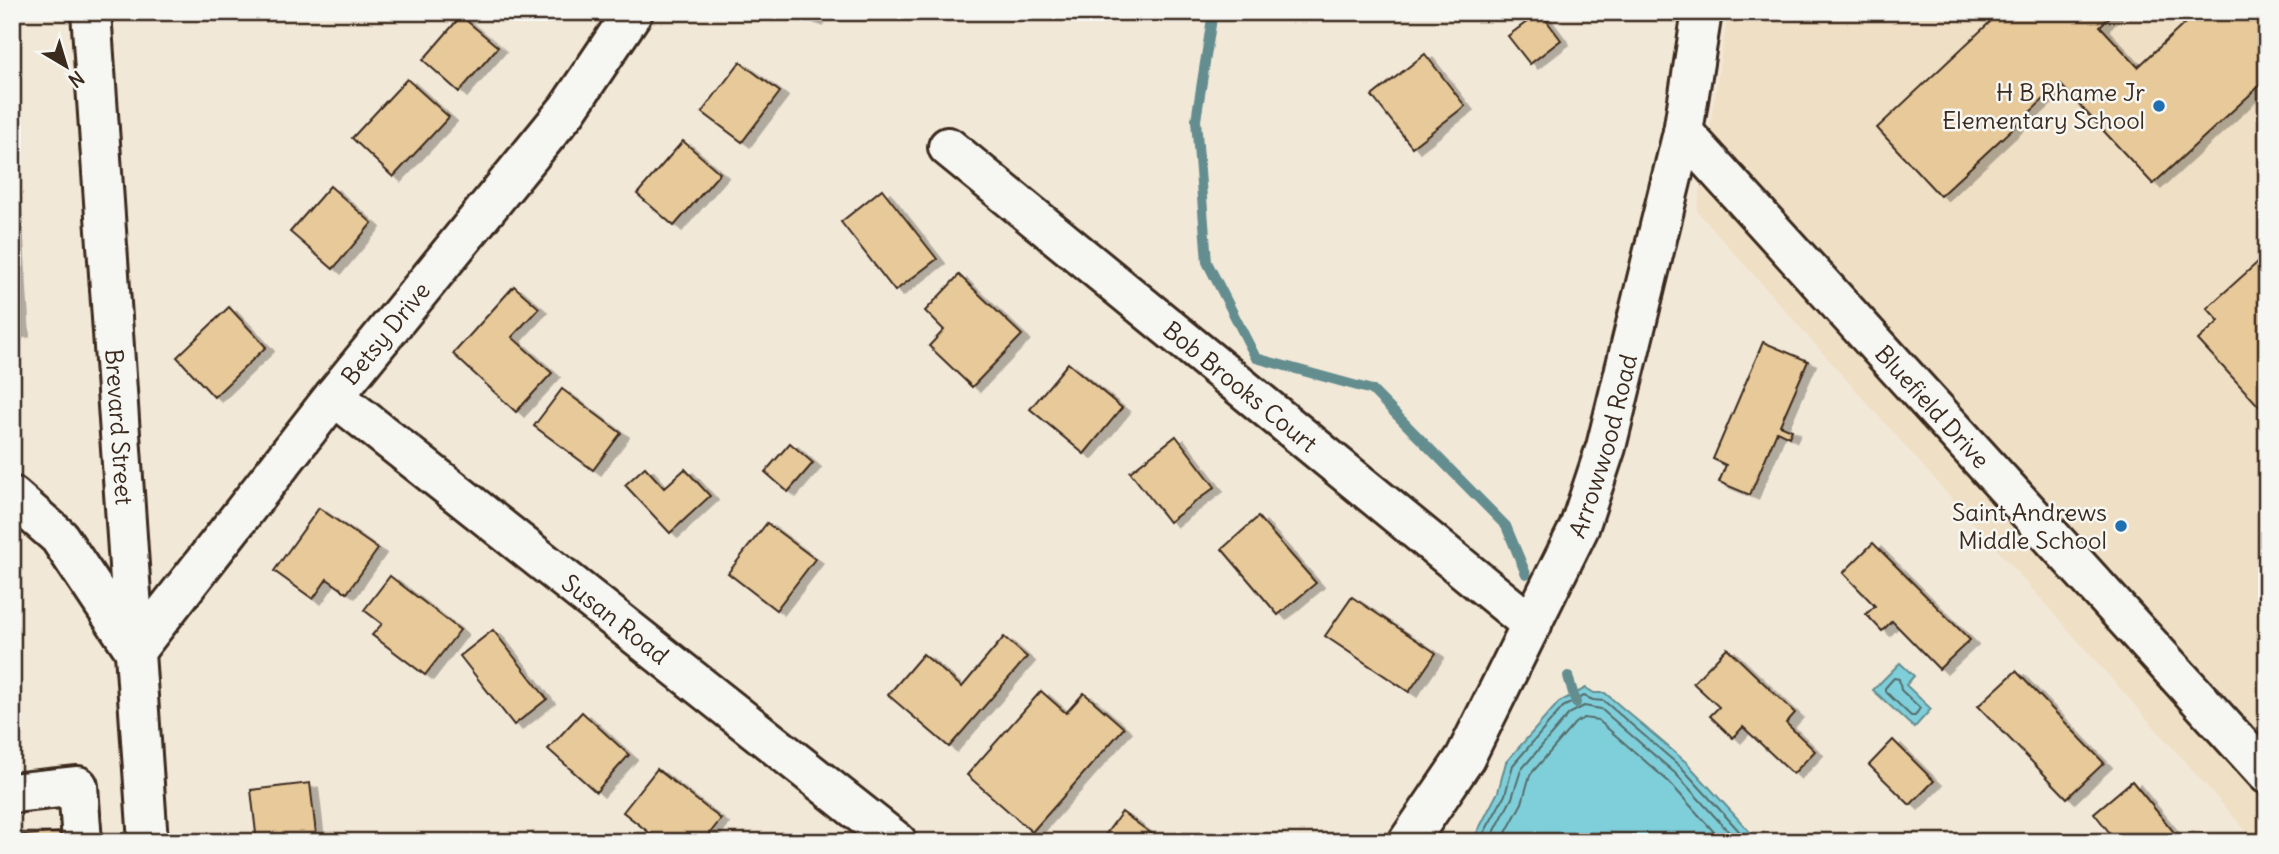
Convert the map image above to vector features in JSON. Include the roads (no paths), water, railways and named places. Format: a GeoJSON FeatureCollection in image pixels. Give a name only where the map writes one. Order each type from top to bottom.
{"type":"FeatureCollection","features":[{"type":"Feature","properties":{"kind":"street","name":"Brevard Street"},"geometry":{"type":"LineString","coordinates":[[91,12],[148,842]]}},
{"type":"Feature","properties":{"kind":"street","name":"Betsy Drive"},"geometry":{"type":"LineString","coordinates":[[135,651],[334,396],[567,110],[633,12]]}},
{"type":"Feature","properties":{"kind":"street","name":"Arrowwood Road"},"geometry":{"type":"LineString","coordinates":[[1408,842],[1465,758],[1579,528],[1606,447],[1684,132],[1702,12]]}},
{"type":"Feature","properties":{"kind":"street","name":"Bluefield Drive"},"geometry":{"type":"LineString","coordinates":[[1684,132],[2267,775]]}},
{"type":"Feature","properties":{"kind":"street","name":"Bob Brooks Court"},"geometry":{"type":"LineString","coordinates":[[948,147],[1532,625]]}},
{"type":"Feature","properties":{"kind":"street","name":"Susan Road"},"geometry":{"type":"LineString","coordinates":[[334,396],[897,842]]}},
{"type":"Feature","properties":{"kind":"street"},"geometry":{"type":"LineString","coordinates":[[12,496],[59,537],[135,651]]}},
{"type":"Feature","properties":{"kind":"street"},"geometry":{"type":"LineString","coordinates":[[12,793],[78,786],[82,842]]}},
{"type":"Feature","properties":{"kind":"water"},"geometry":{"type":"Polygon","coordinates":[[[1900,663],[1914,676],[1906,685],[1931,709],[1914,728],[1873,690],[1900,663]]]}},
{"type":"Feature","properties":{"kind":"water"},"geometry":{"type":"Polygon","coordinates":[[[1586,688],[1594,693],[1605,693],[1687,763],[1759,842],[1472,842],[1498,792],[1506,762],[1559,702],[1586,688]]]}},
{"type":"Feature","properties":{"kind":"waterway"},"geometry":{"type":"LineString","coordinates":[[1213,12],[1196,120],[1207,262],[1256,358],[1372,390],[1506,526],[1526,574]]}},
{"type":"Feature","properties":{"kind":"waterway"},"geometry":{"type":"LineString","coordinates":[[1568,676],[1576,703]]}},
{"type":"Feature","properties":{"kind":"place","name":"H B Rhame Jr Elementary School"},"geometry":{"type":"Point","coordinates":[2159,106]}},
{"type":"Feature","properties":{"kind":"place","name":"Saint Andrews Middle School"},"geometry":{"type":"Point","coordinates":[2121,526]}}]}
